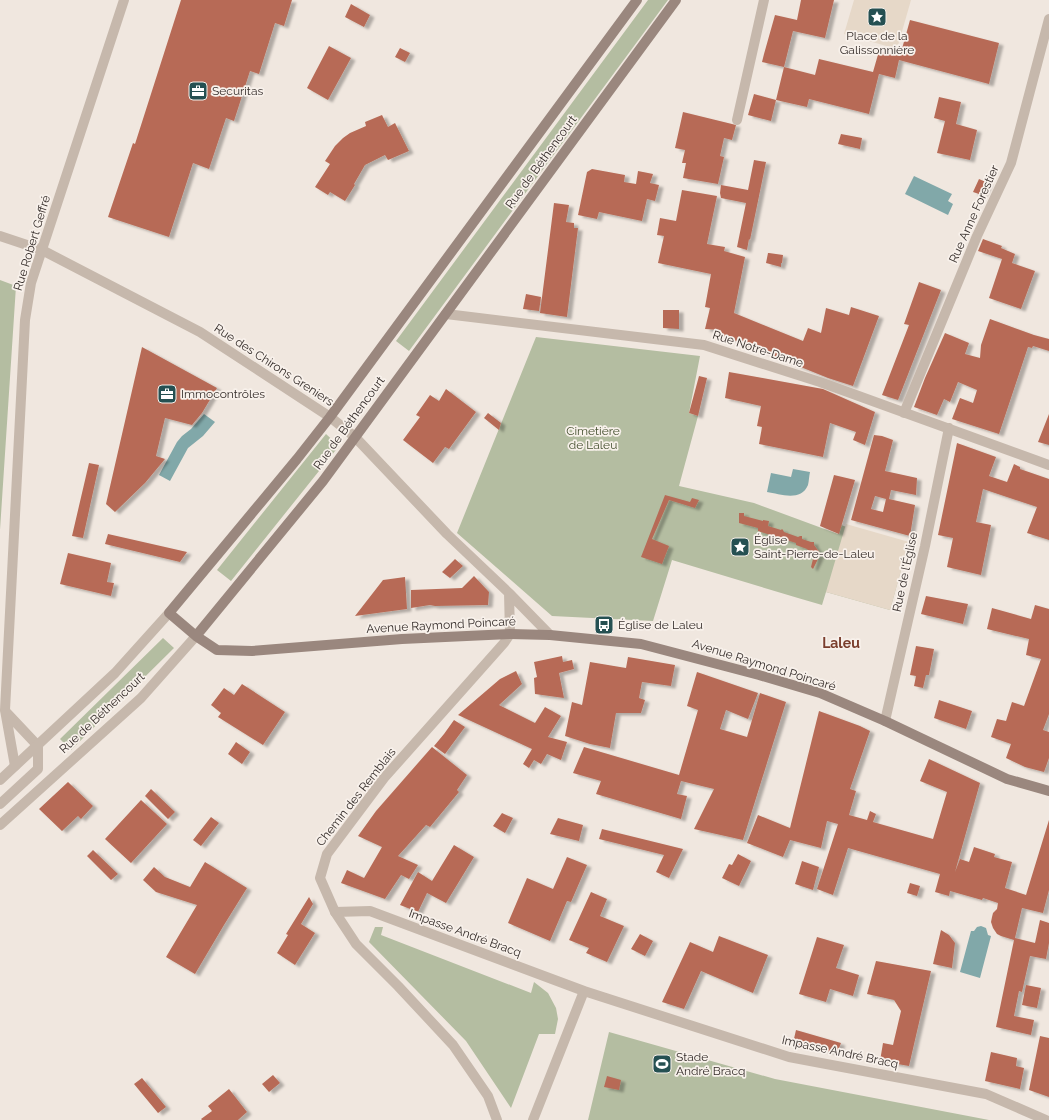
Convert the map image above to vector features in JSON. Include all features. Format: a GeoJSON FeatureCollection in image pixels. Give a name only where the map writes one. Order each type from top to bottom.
{"type":"FeatureCollection","features":[{"type":"Feature","properties":{"kind":"main road","name":"Rue de Béthencourt"},"geometry":{"type":"LineString","coordinates":[[169,613],[330,417],[637,0]]}},
{"type":"Feature","properties":{"kind":"main road","name":"Rue de Béthencourt"},"geometry":{"type":"LineString","coordinates":[[196,636],[323,481],[676,0]]}},
{"type":"Feature","properties":{"kind":"main road","name":"Avenue Raymond Poincaré"},"geometry":{"type":"LineString","coordinates":[[169,613],[196,636],[217,650],[252,651],[510,634],[550,635],[641,644],[759,674],[820,693],[885,721],[1007,779],[1049,791]]}},
{"type":"Feature","properties":{"kind":"street","name":"Rue Robert Geffré"},"geometry":{"type":"LineString","coordinates":[[15,766],[5,710],[4,669],[25,320],[31,282],[124,0]]}},
{"type":"Feature","properties":{"kind":"street"},"geometry":{"type":"LineString","coordinates":[[737,120],[764,0]]}},
{"type":"Feature","properties":{"kind":"street","name":"Rue Anne Forestier"},"geometry":{"type":"LineString","coordinates":[[904,413],[977,236],[1011,163],[1049,19]]}},
{"type":"Feature","properties":{"kind":"street","name":"Rue des Chirons Greniers"},"geometry":{"type":"LineString","coordinates":[[0,236],[42,250],[200,332],[330,417],[355,437],[447,534],[509,593],[550,635]]}},
{"type":"Feature","properties":{"kind":"street","name":"Rue Notre-Dame"},"geometry":{"type":"LineString","coordinates":[[446,314],[704,345],[820,382],[1049,465]]}},
{"type":"Feature","properties":{"kind":"street","name":"Rue de l'Église"},"geometry":{"type":"LineString","coordinates":[[885,721],[949,428]]}},
{"type":"Feature","properties":{"kind":"street"},"geometry":{"type":"LineString","coordinates":[[509,593],[510,634]]}},
{"type":"Feature","properties":{"kind":"street","name":"Rue de Béthencourt"},"geometry":{"type":"LineString","coordinates":[[0,780],[115,674],[169,613]]}},
{"type":"Feature","properties":{"kind":"street","name":"Chemin des Remblais"},"geometry":{"type":"LineString","coordinates":[[497,1120],[488,1096],[453,1045],[356,944],[335,912],[320,878],[327,854],[384,778],[504,643],[510,634]]}},
{"type":"Feature","properties":{"kind":"street","name":"Rue de Béthencourt"},"geometry":{"type":"LineString","coordinates":[[0,825],[141,698],[196,636]]}},
{"type":"Feature","properties":{"kind":"street"},"geometry":{"type":"LineString","coordinates":[[0,804],[38,769],[38,746],[5,710]]}},
{"type":"Feature","properties":{"kind":"street","name":"Impasse André Bracq"},"geometry":{"type":"LineString","coordinates":[[335,912],[370,911],[584,991],[789,1057],[986,1094],[1046,1120]]}},
{"type":"Feature","properties":{"kind":"street"},"geometry":{"type":"LineString","coordinates":[[533,1120],[584,991]]}},
{"type":"Feature","properties":{"kind":"green space"},"geometry":{"type":"Polygon","coordinates":[[[648,0],[668,0],[409,351],[396,341],[648,0]]]}},
{"type":"Feature","properties":{"kind":"green space"},"geometry":{"type":"Polygon","coordinates":[[[0,280],[16,286],[0,530],[0,280]]]}},
{"type":"Feature","properties":{"kind":"green space","name":"Cimetière de Laleu"},"geometry":{"type":"Polygon","coordinates":[[[536,337],[700,356],[689,413],[698,416],[679,486],[754,503],[838,534],[841,525],[907,548],[890,610],[826,592],[822,605],[672,560],[653,621],[552,616],[457,533],[536,337]]]}},
{"type":"Feature","properties":{"kind":"green space"},"geometry":{"type":"Polygon","coordinates":[[[326,434],[339,446],[231,581],[217,570],[326,434]]]}},
{"type":"Feature","properties":{"kind":"green space"},"geometry":{"type":"Polygon","coordinates":[[[163,638],[174,648],[71,750],[60,739],[163,638]]]}},
{"type":"Feature","properties":{"kind":"green space"},"geometry":{"type":"Polygon","coordinates":[[[375,927],[383,927],[381,935],[531,993],[534,982],[548,993],[556,1008],[558,1019],[555,1034],[539,1034],[511,1108],[466,1041],[369,942],[375,927]]]}},
{"type":"Feature","properties":{"kind":"green space","name":"Stade André Bracq"},"geometry":{"type":"Polygon","coordinates":[[[609,1032],[775,1079],[989,1120],[588,1120],[609,1032]]]}},
{"type":"Feature","properties":{"kind":"shaded area","name":"Place de la Galissonnière"},"geometry":{"type":"Polygon","coordinates":[[[854,0],[911,0],[897,49],[844,34],[854,0]]]}},
{"type":"Feature","properties":{"kind":"shaded area"},"geometry":{"type":"Polygon","coordinates":[[[846,524],[909,542],[890,610],[826,592],[846,524]]]}},
{"type":"Feature","properties":{"kind":"water"},"geometry":{"type":"Polygon","coordinates":[[[914,176],[952,194],[948,201],[953,204],[948,215],[905,194],[914,176]]]}},
{"type":"Feature","properties":{"kind":"water"},"geometry":{"type":"Polygon","coordinates":[[[204,414],[215,422],[203,436],[188,448],[170,481],[159,475],[177,442],[204,414]]]}},
{"type":"Feature","properties":{"kind":"water"},"geometry":{"type":"Polygon","coordinates":[[[793,469],[810,472],[808,485],[805,490],[800,494],[790,496],[767,492],[771,473],[791,477],[793,469]]]}},
{"type":"Feature","properties":{"kind":"water"},"geometry":{"type":"Polygon","coordinates":[[[981,926],[986,928],[988,935],[991,936],[980,978],[960,972],[971,931],[974,931],[977,927],[981,926]]]}},
{"type":"Feature","properties":{"kind":"building"},"geometry":{"type":"Polygon","coordinates":[[[181,0],[292,0],[284,26],[275,23],[259,74],[250,71],[234,121],[226,118],[209,169],[193,163],[169,237],[108,217],[133,143],[135,144],[181,0]]]}},
{"type":"Feature","properties":{"kind":"building"},"geometry":{"type":"Polygon","coordinates":[[[801,0],[834,0],[825,38],[793,31],[784,67],[762,62],[775,15],[797,20],[801,0]]]}},
{"type":"Feature","properties":{"kind":"building"},"geometry":{"type":"Polygon","coordinates":[[[351,4],[370,15],[364,27],[345,17],[351,4]]]}},
{"type":"Feature","properties":{"kind":"building"},"geometry":{"type":"Polygon","coordinates":[[[910,20],[999,43],[989,84],[899,60],[895,78],[879,74],[869,114],[809,99],[807,107],[776,100],[784,67],[815,75],[819,59],[873,72],[879,51],[900,56],[910,20]]]}},
{"type":"Feature","properties":{"kind":"building"},"geometry":{"type":"Polygon","coordinates":[[[329,46],[351,58],[328,100],[307,88],[329,46]]]}},
{"type":"Feature","properties":{"kind":"building"},"geometry":{"type":"Polygon","coordinates":[[[400,48],[410,53],[405,62],[395,57],[400,48]]]}},
{"type":"Feature","properties":{"kind":"building"},"geometry":{"type":"Polygon","coordinates":[[[754,94],[776,100],[771,121],[748,115],[754,94]]]}},
{"type":"Feature","properties":{"kind":"building"},"geometry":{"type":"Polygon","coordinates":[[[939,97],[961,102],[956,124],[977,130],[970,160],[937,153],[945,121],[934,118],[939,97]]]}},
{"type":"Feature","properties":{"kind":"building"},"geometry":{"type":"Polygon","coordinates":[[[683,112],[736,125],[732,140],[724,138],[720,156],[724,157],[718,184],[683,178],[686,163],[682,163],[685,150],[675,148],[683,112]]]}},
{"type":"Feature","properties":{"kind":"building"},"geometry":{"type":"Polygon","coordinates":[[[382,115],[388,127],[395,123],[409,151],[388,160],[385,155],[365,165],[345,201],[330,192],[328,195],[315,187],[330,164],[325,161],[335,146],[350,133],[366,126],[365,122],[382,115]]]}},
{"type":"Feature","properties":{"kind":"building"},"geometry":{"type":"Polygon","coordinates":[[[841,134],[862,138],[860,149],[838,144],[841,134]]]}},
{"type":"Feature","properties":{"kind":"building"},"geometry":{"type":"Polygon","coordinates":[[[754,160],[766,162],[747,250],[737,247],[746,203],[721,198],[720,193],[721,185],[748,190],[754,160]]]}},
{"type":"Feature","properties":{"kind":"building"},"geometry":{"type":"Polygon","coordinates":[[[592,169],[625,175],[624,182],[636,184],[638,171],[653,174],[650,183],[659,185],[655,201],[647,199],[642,221],[599,212],[597,219],[578,215],[587,172],[592,169]]]}},
{"type":"Feature","properties":{"kind":"building"},"geometry":{"type":"Polygon","coordinates":[[[979,179],[988,183],[982,195],[973,192],[979,179]]]}},
{"type":"Feature","properties":{"kind":"building"},"geometry":{"type":"Polygon","coordinates":[[[682,190],[717,196],[707,244],[725,247],[724,251],[745,257],[734,313],[803,341],[808,328],[821,333],[826,308],[849,315],[851,307],[879,316],[853,386],[828,378],[719,334],[721,330],[705,329],[710,308],[705,307],[711,274],[658,263],[664,236],[657,235],[660,218],[676,221],[682,190]]]}},
{"type":"Feature","properties":{"kind":"building"},"geometry":{"type":"Polygon","coordinates":[[[554,203],[569,205],[566,222],[574,223],[574,228],[578,228],[567,317],[540,313],[554,203]]]}},
{"type":"Feature","properties":{"kind":"building"},"geometry":{"type":"Polygon","coordinates":[[[983,239],[1002,246],[1001,248],[1015,254],[1012,263],[1035,271],[1021,309],[989,298],[1002,259],[978,251],[983,239]]]}},
{"type":"Feature","properties":{"kind":"building"},"geometry":{"type":"Polygon","coordinates":[[[768,253],[783,255],[781,267],[766,263],[768,253]]]}},
{"type":"Feature","properties":{"kind":"building"},"geometry":{"type":"Polygon","coordinates":[[[919,282],[941,290],[898,400],[882,395],[909,325],[904,324],[919,282]]]}},
{"type":"Feature","properties":{"kind":"building"},"geometry":{"type":"Polygon","coordinates":[[[526,294],[541,297],[539,311],[523,309],[526,294]]]}},
{"type":"Feature","properties":{"kind":"building"},"geometry":{"type":"Polygon","coordinates":[[[663,310],[679,310],[679,329],[663,328],[663,310]]]}},
{"type":"Feature","properties":{"kind":"building"},"geometry":{"type":"Polygon","coordinates":[[[990,319],[1049,339],[1049,351],[1033,346],[1032,348],[1028,347],[999,434],[952,419],[960,398],[973,403],[977,390],[958,382],[950,402],[944,399],[937,415],[914,407],[945,333],[969,343],[965,354],[980,358],[981,345],[990,319]]]}},
{"type":"Feature","properties":{"kind":"building"},"geometry":{"type":"Polygon","coordinates":[[[142,347],[217,388],[202,413],[192,425],[165,418],[156,456],[165,459],[145,483],[115,512],[106,504],[142,347]]]}},
{"type":"Feature","properties":{"kind":"building"},"geometry":{"type":"Polygon","coordinates":[[[729,372],[823,389],[875,412],[865,445],[853,440],[856,432],[830,423],[823,457],[759,444],[762,427],[757,426],[761,406],[725,398],[729,372]]]}},
{"type":"Feature","properties":{"kind":"building"},"geometry":{"type":"Polygon","coordinates":[[[699,376],[707,378],[698,416],[689,413],[699,376]]]}},
{"type":"Feature","properties":{"kind":"building"},"geometry":{"type":"Polygon","coordinates":[[[446,389],[476,412],[449,449],[445,447],[433,463],[403,440],[420,417],[416,415],[430,395],[439,401],[446,389]]]}},
{"type":"Feature","properties":{"kind":"building"},"geometry":{"type":"Polygon","coordinates":[[[488,413],[501,423],[499,430],[484,418],[488,413]]]}},
{"type":"Feature","properties":{"kind":"building"},"geometry":{"type":"Polygon","coordinates":[[[1049,414],[1049,445],[1038,442],[1049,414]]]}},
{"type":"Feature","properties":{"kind":"building"},"geometry":{"type":"Polygon","coordinates":[[[874,435],[893,440],[885,471],[917,478],[916,495],[891,490],[889,499],[915,505],[910,536],[851,520],[874,435]],[[875,496],[871,509],[883,512],[886,499],[875,496]]]}},
{"type":"Feature","properties":{"kind":"building"},"geometry":{"type":"Polygon","coordinates":[[[957,443],[996,457],[989,476],[1007,482],[1014,464],[1020,467],[1020,469],[1049,479],[1049,540],[1027,533],[1037,507],[983,489],[976,522],[991,525],[981,575],[947,567],[953,538],[938,535],[957,443]]]}},
{"type":"Feature","properties":{"kind":"building"},"geometry":{"type":"Polygon","coordinates":[[[89,463],[99,465],[83,538],[72,536],[89,463]]]}},
{"type":"Feature","properties":{"kind":"building"},"geometry":{"type":"Polygon","coordinates":[[[834,475],[855,480],[839,534],[820,526],[834,475]]]}},
{"type":"Feature","properties":{"kind":"building"},"geometry":{"type":"Polygon","coordinates":[[[665,495],[690,502],[692,498],[699,500],[695,508],[669,500],[652,539],[669,546],[662,564],[641,557],[665,495]]]}},
{"type":"Feature","properties":{"kind":"building"},"geometry":{"type":"Polygon","coordinates":[[[739,513],[744,513],[744,516],[769,521],[768,526],[782,529],[784,532],[798,537],[802,536],[802,539],[814,542],[814,545],[820,553],[813,569],[811,567],[813,559],[807,549],[796,545],[796,543],[758,531],[758,528],[739,523],[739,513]]]}},
{"type":"Feature","properties":{"kind":"building"},"geometry":{"type":"Polygon","coordinates":[[[108,534],[187,552],[180,562],[105,544],[108,534]]]}},
{"type":"Feature","properties":{"kind":"building"},"geometry":{"type":"Polygon","coordinates":[[[68,553],[111,563],[107,582],[114,583],[111,596],[60,584],[68,553]]]}},
{"type":"Feature","properties":{"kind":"building"},"geometry":{"type":"Polygon","coordinates":[[[455,559],[463,566],[450,578],[442,572],[455,559]]]}},
{"type":"Feature","properties":{"kind":"building"},"geometry":{"type":"Polygon","coordinates":[[[474,576],[489,592],[488,605],[430,605],[411,608],[411,590],[462,588],[474,576]]]}},
{"type":"Feature","properties":{"kind":"building"},"geometry":{"type":"Polygon","coordinates":[[[405,577],[407,609],[355,616],[383,580],[405,577]]]}},
{"type":"Feature","properties":{"kind":"building"},"geometry":{"type":"Polygon","coordinates":[[[926,596],[968,604],[963,624],[921,614],[926,596]]]}},
{"type":"Feature","properties":{"kind":"building"},"geometry":{"type":"Polygon","coordinates":[[[1035,605],[1049,609],[1049,714],[1043,730],[1049,732],[1049,758],[1044,772],[1025,767],[1006,758],[1011,744],[991,737],[997,719],[1006,721],[1012,702],[1024,706],[1041,659],[1026,655],[1029,639],[987,629],[992,608],[1031,619],[1035,605]]]}},
{"type":"Feature","properties":{"kind":"building"},"geometry":{"type":"Polygon","coordinates":[[[916,646],[934,649],[929,675],[926,675],[923,688],[914,686],[916,676],[910,675],[916,646]]]}},
{"type":"Feature","properties":{"kind":"building"},"geometry":{"type":"Polygon","coordinates":[[[562,656],[563,662],[572,660],[574,669],[559,673],[564,698],[535,694],[534,678],[537,677],[534,662],[562,656]]]}},
{"type":"Feature","properties":{"kind":"building"},"geometry":{"type":"Polygon","coordinates":[[[628,657],[675,665],[671,686],[642,682],[639,698],[645,700],[641,713],[616,713],[610,748],[590,744],[565,736],[572,702],[582,705],[590,662],[626,668],[628,657]]]}},
{"type":"Feature","properties":{"kind":"building"},"geometry":{"type":"Polygon","coordinates":[[[516,671],[522,684],[499,705],[535,723],[545,707],[561,716],[548,737],[567,742],[561,760],[547,754],[541,764],[534,760],[529,768],[523,764],[532,749],[458,715],[500,679],[516,671]]]}},
{"type":"Feature","properties":{"kind":"building"},"geometry":{"type":"Polygon","coordinates":[[[697,672],[758,693],[748,719],[726,710],[720,729],[747,737],[760,693],[786,702],[743,840],[694,829],[714,789],[681,781],[677,794],[687,796],[681,819],[596,794],[601,781],[573,773],[584,747],[679,775],[698,710],[687,706],[697,672]]]}},
{"type":"Feature","properties":{"kind":"building"},"geometry":{"type":"Polygon","coordinates":[[[242,684],[285,712],[263,745],[218,717],[221,713],[211,705],[224,688],[234,695],[242,684]]]}},
{"type":"Feature","properties":{"kind":"building"},"geometry":{"type":"Polygon","coordinates":[[[939,700],[972,711],[966,729],[934,718],[939,700]]]}},
{"type":"Feature","properties":{"kind":"building"},"geometry":{"type":"Polygon","coordinates":[[[819,711],[870,731],[850,789],[856,791],[849,815],[867,820],[870,811],[876,814],[873,822],[933,839],[947,792],[920,781],[929,759],[980,783],[955,872],[960,859],[969,862],[974,847],[995,854],[994,857],[1012,862],[1005,888],[1026,895],[1049,820],[1049,890],[1043,913],[1022,908],[1015,938],[1035,943],[1040,920],[1049,923],[1049,943],[1046,959],[1030,956],[1022,992],[1019,991],[1014,1016],[1034,1020],[1031,1035],[996,1027],[1014,940],[997,934],[993,928],[991,922],[992,917],[993,913],[997,909],[998,903],[983,898],[982,900],[950,891],[949,896],[935,892],[940,874],[848,848],[833,895],[817,889],[838,824],[827,821],[821,848],[790,840],[783,857],[747,843],[758,815],[790,828],[819,711]]]}},
{"type":"Feature","properties":{"kind":"building"},"geometry":{"type":"Polygon","coordinates":[[[454,720],[465,727],[445,754],[434,746],[454,720]]]}},
{"type":"Feature","properties":{"kind":"building"},"geometry":{"type":"Polygon","coordinates":[[[236,742],[250,752],[242,764],[228,754],[236,742]]]}},
{"type":"Feature","properties":{"kind":"building"},"geometry":{"type":"Polygon","coordinates":[[[432,747],[467,775],[457,790],[459,792],[430,827],[426,825],[398,856],[418,865],[409,879],[401,875],[385,899],[341,883],[347,870],[364,878],[382,847],[358,836],[376,811],[432,747]]]}},
{"type":"Feature","properties":{"kind":"building"},"geometry":{"type":"Polygon","coordinates":[[[68,782],[93,806],[81,819],[78,816],[62,831],[39,809],[68,782]]]}},
{"type":"Feature","properties":{"kind":"building"},"geometry":{"type":"Polygon","coordinates":[[[151,789],[175,812],[168,819],[145,796],[151,789]]]}},
{"type":"Feature","properties":{"kind":"building"},"geometry":{"type":"Polygon","coordinates":[[[141,800],[167,824],[131,863],[105,839],[141,800]]]}},
{"type":"Feature","properties":{"kind":"building"},"geometry":{"type":"Polygon","coordinates":[[[502,813],[513,818],[505,833],[493,826],[502,813]]]}},
{"type":"Feature","properties":{"kind":"building"},"geometry":{"type":"Polygon","coordinates":[[[211,817],[219,823],[201,846],[193,840],[211,817]]]}},
{"type":"Feature","properties":{"kind":"building"},"geometry":{"type":"Polygon","coordinates":[[[558,818],[583,825],[579,841],[550,834],[558,818]]]}},
{"type":"Feature","properties":{"kind":"building"},"geometry":{"type":"Polygon","coordinates":[[[602,829],[683,849],[669,878],[656,872],[664,855],[599,839],[602,829]]]}},
{"type":"Feature","properties":{"kind":"building"},"geometry":{"type":"Polygon","coordinates":[[[454,845],[474,857],[446,903],[427,893],[418,912],[400,905],[418,872],[432,881],[454,845]]]}},
{"type":"Feature","properties":{"kind":"building"},"geometry":{"type":"Polygon","coordinates":[[[93,850],[118,874],[111,880],[87,856],[93,850]]]}},
{"type":"Feature","properties":{"kind":"building"},"geometry":{"type":"Polygon","coordinates":[[[738,854],[751,861],[739,886],[722,878],[729,864],[732,865],[738,854]]]}},
{"type":"Feature","properties":{"kind":"building"},"geometry":{"type":"Polygon","coordinates":[[[567,857],[587,865],[571,902],[567,901],[550,941],[508,923],[527,878],[553,889],[567,857]]]}},
{"type":"Feature","properties":{"kind":"building"},"geometry":{"type":"Polygon","coordinates":[[[802,861],[819,867],[813,890],[795,884],[802,861]]]}},
{"type":"Feature","properties":{"kind":"building"},"geometry":{"type":"Polygon","coordinates":[[[205,862],[247,888],[195,974],[166,957],[197,905],[156,892],[143,880],[154,867],[165,877],[190,887],[205,862]]]}},
{"type":"Feature","properties":{"kind":"building"},"geometry":{"type":"Polygon","coordinates":[[[910,883],[920,886],[917,896],[907,893],[910,883]]]}},
{"type":"Feature","properties":{"kind":"building"},"geometry":{"type":"Polygon","coordinates":[[[591,892],[607,899],[600,916],[624,926],[607,962],[586,953],[589,948],[569,940],[591,892]]]}},
{"type":"Feature","properties":{"kind":"building"},"geometry":{"type":"Polygon","coordinates":[[[309,897],[313,904],[301,924],[315,933],[295,965],[277,953],[288,935],[286,934],[309,897]]]}},
{"type":"Feature","properties":{"kind":"building"},"geometry":{"type":"Polygon","coordinates":[[[941,930],[949,935],[955,943],[952,968],[933,964],[941,930]]]}},
{"type":"Feature","properties":{"kind":"building"},"geometry":{"type":"Polygon","coordinates":[[[640,934],[653,941],[645,956],[631,949],[640,934]]]}},
{"type":"Feature","properties":{"kind":"building"},"geometry":{"type":"Polygon","coordinates":[[[719,936],[768,955],[753,993],[701,971],[684,1009],[662,1002],[690,942],[713,952],[719,936]]]}},
{"type":"Feature","properties":{"kind":"building"},"geometry":{"type":"Polygon","coordinates":[[[817,937],[844,945],[836,968],[859,975],[853,996],[830,989],[826,1002],[799,994],[817,937]]]}},
{"type":"Feature","properties":{"kind":"building"},"geometry":{"type":"Polygon","coordinates":[[[876,961],[931,971],[909,1066],[880,1061],[883,1043],[893,1045],[901,1011],[894,1000],[867,994],[876,961]]]}},
{"type":"Feature","properties":{"kind":"building"},"geometry":{"type":"Polygon","coordinates":[[[1026,985],[1041,988],[1037,1008],[1022,1005],[1026,985]]]}},
{"type":"Feature","properties":{"kind":"building"},"geometry":{"type":"Polygon","coordinates":[[[796,1030],[841,1043],[837,1053],[793,1043],[796,1030]]]}},
{"type":"Feature","properties":{"kind":"building"},"geometry":{"type":"Polygon","coordinates":[[[1040,1036],[1049,1038],[1049,1097],[1029,1090],[1040,1036]]]}},
{"type":"Feature","properties":{"kind":"building"},"geometry":{"type":"Polygon","coordinates":[[[991,1052],[1017,1058],[1016,1066],[1024,1068],[1020,1089],[985,1081],[991,1052]]]}},
{"type":"Feature","properties":{"kind":"building"},"geometry":{"type":"Polygon","coordinates":[[[273,1075],[280,1083],[269,1092],[262,1084],[273,1075]]]}},
{"type":"Feature","properties":{"kind":"building"},"geometry":{"type":"Polygon","coordinates":[[[607,1076],[621,1080],[619,1090],[604,1087],[607,1076]]]}},
{"type":"Feature","properties":{"kind":"building"},"geometry":{"type":"Polygon","coordinates":[[[142,1078],[166,1107],[158,1113],[134,1084],[142,1078]]]}},
{"type":"Feature","properties":{"kind":"building"},"geometry":{"type":"Polygon","coordinates":[[[229,1089],[247,1112],[238,1120],[202,1120],[201,1119],[212,1111],[208,1106],[229,1089]]]}},
{"type":"Feature","properties":{"kind":"place","name":"Place de la Galissonnière"},"geometry":{"type":"Point","coordinates":[877,17]}},
{"type":"Feature","properties":{"kind":"place","name":"Securitas"},"geometry":{"type":"Point","coordinates":[198,91]}},
{"type":"Feature","properties":{"kind":"place","name":"Immocontrôles"},"geometry":{"type":"Point","coordinates":[167,394]}},
{"type":"Feature","properties":{"kind":"place","name":"Église Saint-Pierre-de-Laleu"},"geometry":{"type":"Point","coordinates":[740,547]}},
{"type":"Feature","properties":{"kind":"place","name":"Église de Laleu"},"geometry":{"type":"Point","coordinates":[604,625]}},
{"type":"Feature","properties":{"kind":"place","name":"Stade André Bracq"},"geometry":{"type":"Point","coordinates":[662,1064]}},
{"type":"Feature","properties":{"kind":"district","name":"Laleu"},"geometry":{"type":"Point","coordinates":[841,643]}}]}
